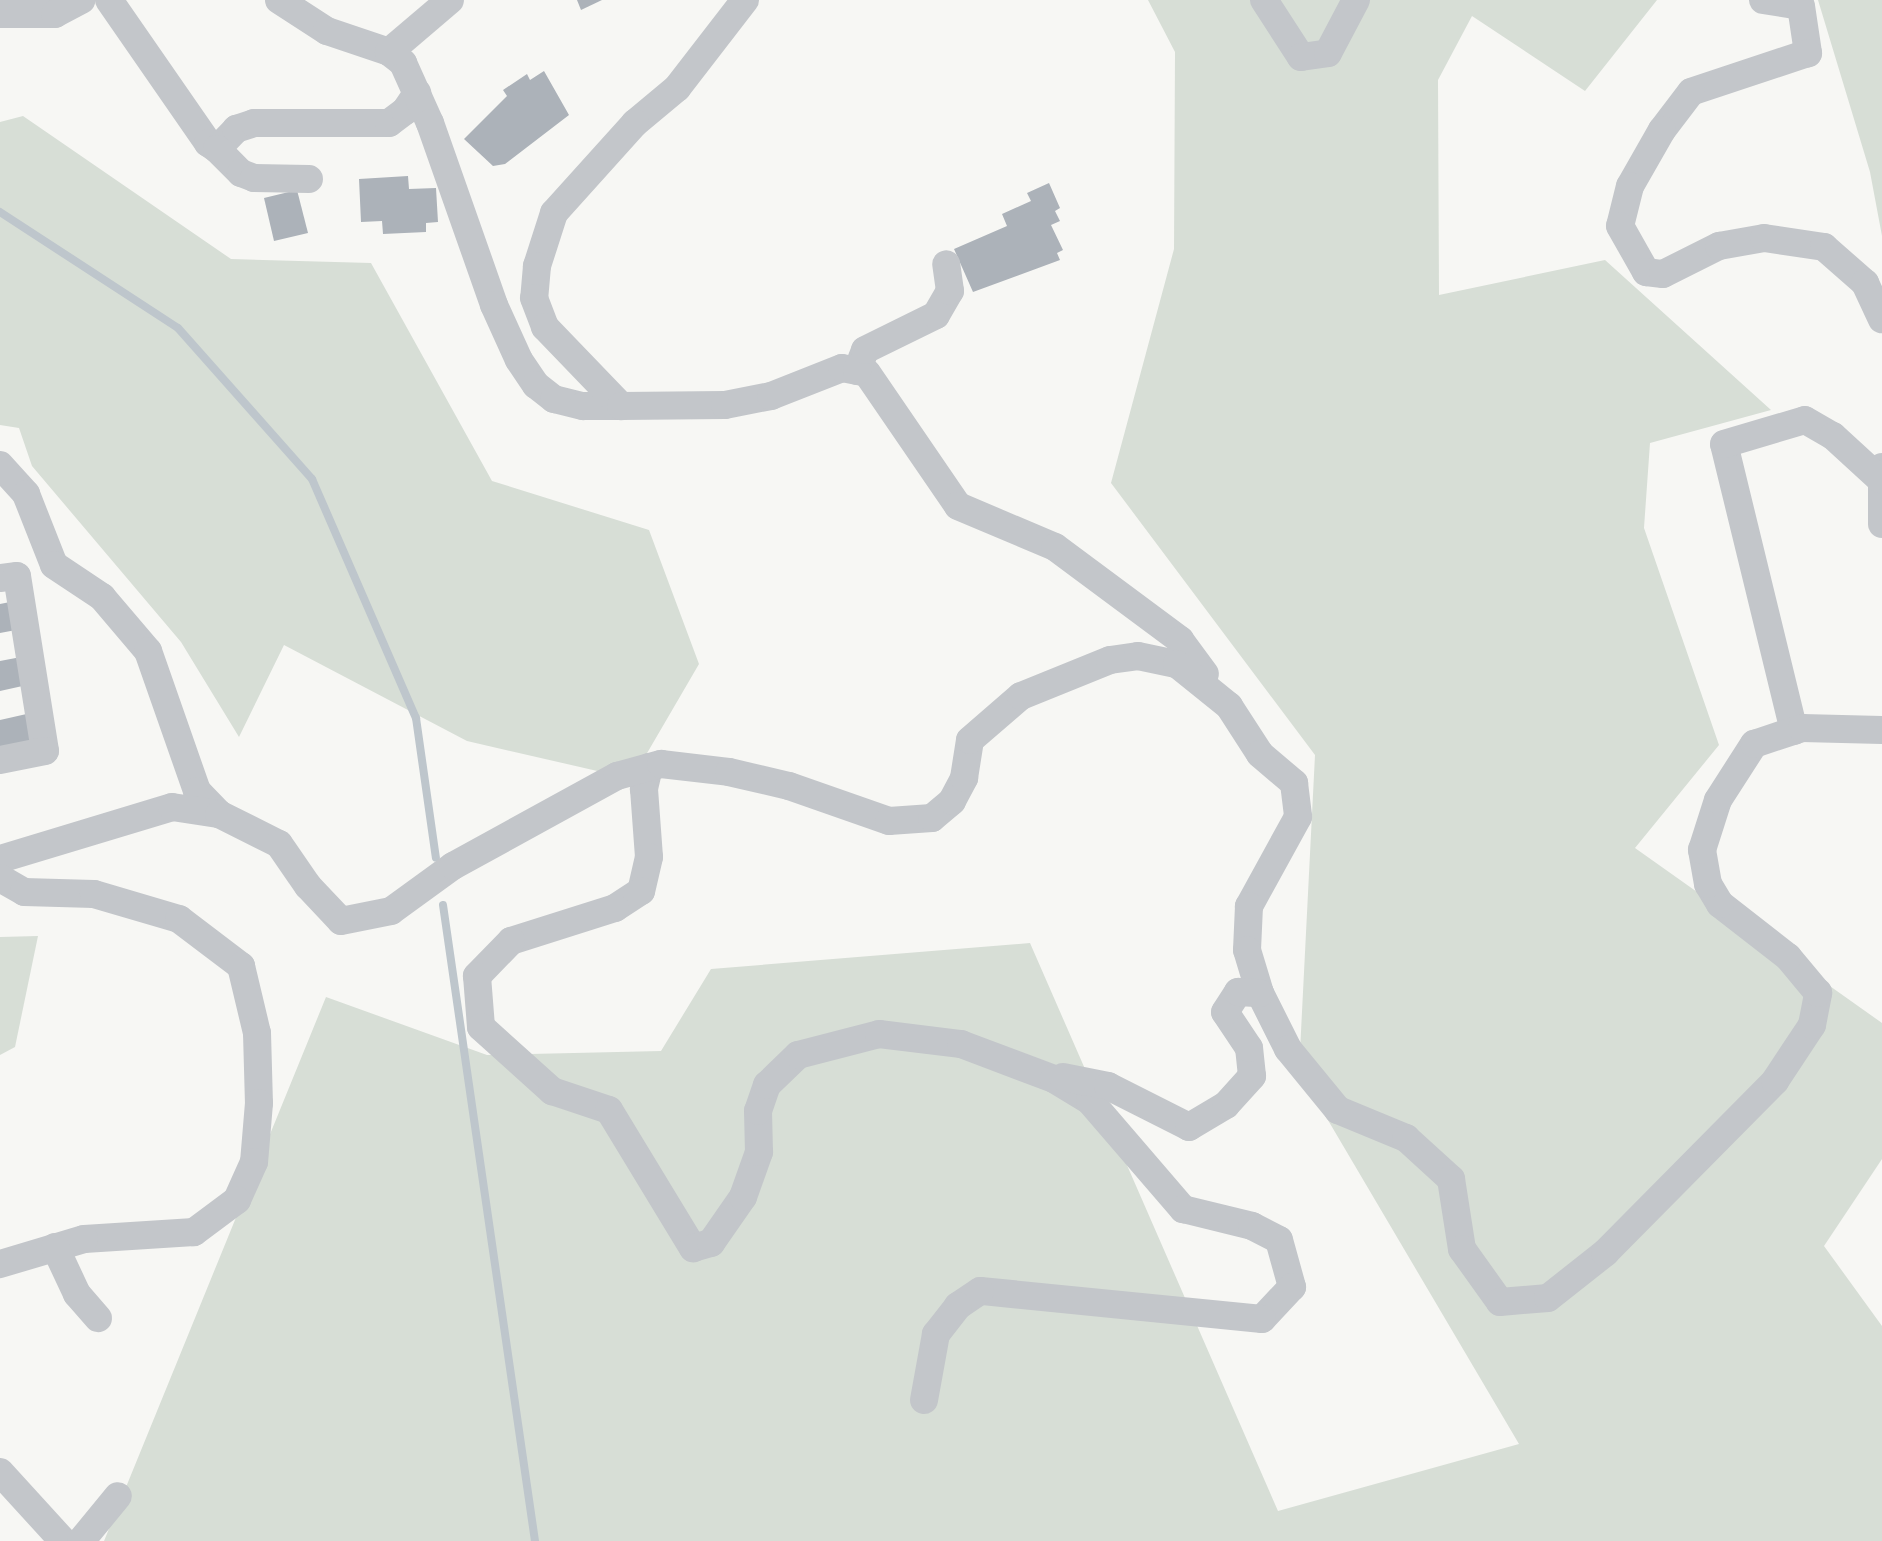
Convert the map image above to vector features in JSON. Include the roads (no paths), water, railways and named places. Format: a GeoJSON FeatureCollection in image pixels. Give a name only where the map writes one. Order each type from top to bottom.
{"type":"FeatureCollection","features":[{"type":"Feature","properties":{"kind":"street"},"geometry":{"type":"LineString","coordinates":[[0,14],[55,14],[80,0]]}},
{"type":"Feature","properties":{"kind":"street"},"geometry":{"type":"LineString","coordinates":[[109,0],[208,143],[241,173],[254,178],[309,179]]}},
{"type":"Feature","properties":{"kind":"street"},"geometry":{"type":"LineString","coordinates":[[279,0],[327,32],[389,52],[403,63],[417,93],[494,305],[536,386],[554,399],[583,406],[725,405],[771,396],[842,368],[867,373],[892,404],[958,506],[1055,547],[1180,640],[1229,706],[1260,754],[1294,783],[1298,817],[1250,906],[1247,950],[1259,993],[1288,1049],[1338,1110],[1406,1138],[1451,1180],[1462,1249],[1500,1302],[1548,1298],[1605,1254],[1775,1081],[1812,1026],[1818,993],[1788,957],[1720,904],[1707,884],[1702,850],[1718,800],[1754,744],[1794,731],[1850,727],[1882,730]]}},
{"type":"Feature","properties":{"kind":"street"},"geometry":{"type":"LineString","coordinates":[[389,52],[450,0]]}},
{"type":"Feature","properties":{"kind":"street"},"geometry":{"type":"LineString","coordinates":[[621,406],[545,327],[534,298],[537,266],[554,213],[635,123],[677,88],[745,0]]}},
{"type":"Feature","properties":{"kind":"street"},"geometry":{"type":"LineString","coordinates":[[1264,0],[1301,57],[1328,53],[1356,0]]}},
{"type":"Feature","properties":{"kind":"street"},"geometry":{"type":"LineString","coordinates":[[1763,0],[1801,6],[1808,53],[1691,92],[1662,130],[1630,186],[1620,226],[1646,272],[1664,274],[1719,246],[1764,238],[1824,247],[1865,283],[1882,319]]}},
{"type":"Feature","properties":{"kind":"street"},"geometry":{"type":"LineString","coordinates":[[217,149],[236,129],[254,123],[389,122],[405,111],[417,93]]}},
{"type":"Feature","properties":{"kind":"street"},"geometry":{"type":"LineString","coordinates":[[857,371],[865,350],[936,315],[950,291],[946,264]]}},
{"type":"Feature","properties":{"kind":"street"},"geometry":{"type":"LineString","coordinates":[[1794,731],[1724,444],[1805,420],[1833,436],[1881,473],[1882,524]]}},
{"type":"Feature","properties":{"kind":"street"},"geometry":{"type":"LineString","coordinates":[[0,465],[26,494],[54,565],[103,597],[148,651],[197,791],[219,814]]}},
{"type":"Feature","properties":{"kind":"street"},"geometry":{"type":"LineString","coordinates":[[0,578],[17,576],[45,751],[0,760]]}},
{"type":"Feature","properties":{"kind":"street"},"geometry":{"type":"LineString","coordinates":[[0,859],[172,807],[219,814],[279,844],[308,886],[341,921],[391,911],[453,866],[617,775],[661,764],[729,772],[789,786],[889,821],[932,818],[952,801],[964,778],[970,740],[1021,696],[1110,660],[1138,656],[1177,664],[1229,706]]}},
{"type":"Feature","properties":{"kind":"street"},"geometry":{"type":"LineString","coordinates":[[649,767],[644,789],[649,857],[641,891],[615,908],[511,941],[477,976],[481,1027],[552,1091],[609,1110],[694,1248],[711,1242],[743,1197],[759,1152],[758,1111],[767,1085],[798,1055],[878,1034],[961,1044],[1037,1072],[1090,1101],[1184,1209],[1252,1226],[1279,1240],[1292,1287],[1262,1320],[980,1292],[958,1306],[936,1334],[924,1400]]}},
{"type":"Feature","properties":{"kind":"street"},"geometry":{"type":"LineString","coordinates":[[0,878],[24,892],[94,894],[179,919],[241,967],[257,1033],[259,1103],[254,1162],[237,1199],[194,1232],[84,1239],[0,1264]]}},
{"type":"Feature","properties":{"kind":"street"},"geometry":{"type":"LineString","coordinates":[[1037,1072],[1108,1086],[1189,1127],[1226,1105],[1252,1076],[1249,1048],[1225,1012],[1238,992],[1259,993]]}},
{"type":"Feature","properties":{"kind":"street"},"geometry":{"type":"LineString","coordinates":[[55,1247],[77,1294],[98,1318]]}},
{"type":"Feature","properties":{"kind":"street"},"geometry":{"type":"LineString","coordinates":[[0,1472],[63,1541]]}},
{"type":"Feature","properties":{"kind":"street"},"geometry":{"type":"LineString","coordinates":[[81,1541],[118,1496]]}},
{"type":"Feature","properties":{"kind":"waterway"},"geometry":{"type":"LineString","coordinates":[[0,212],[178,328],[312,479],[416,718],[436,858]]}},
{"type":"Feature","properties":{"kind":"waterway"},"geometry":{"type":"LineString","coordinates":[[443,905],[535,1541]]}}]}
